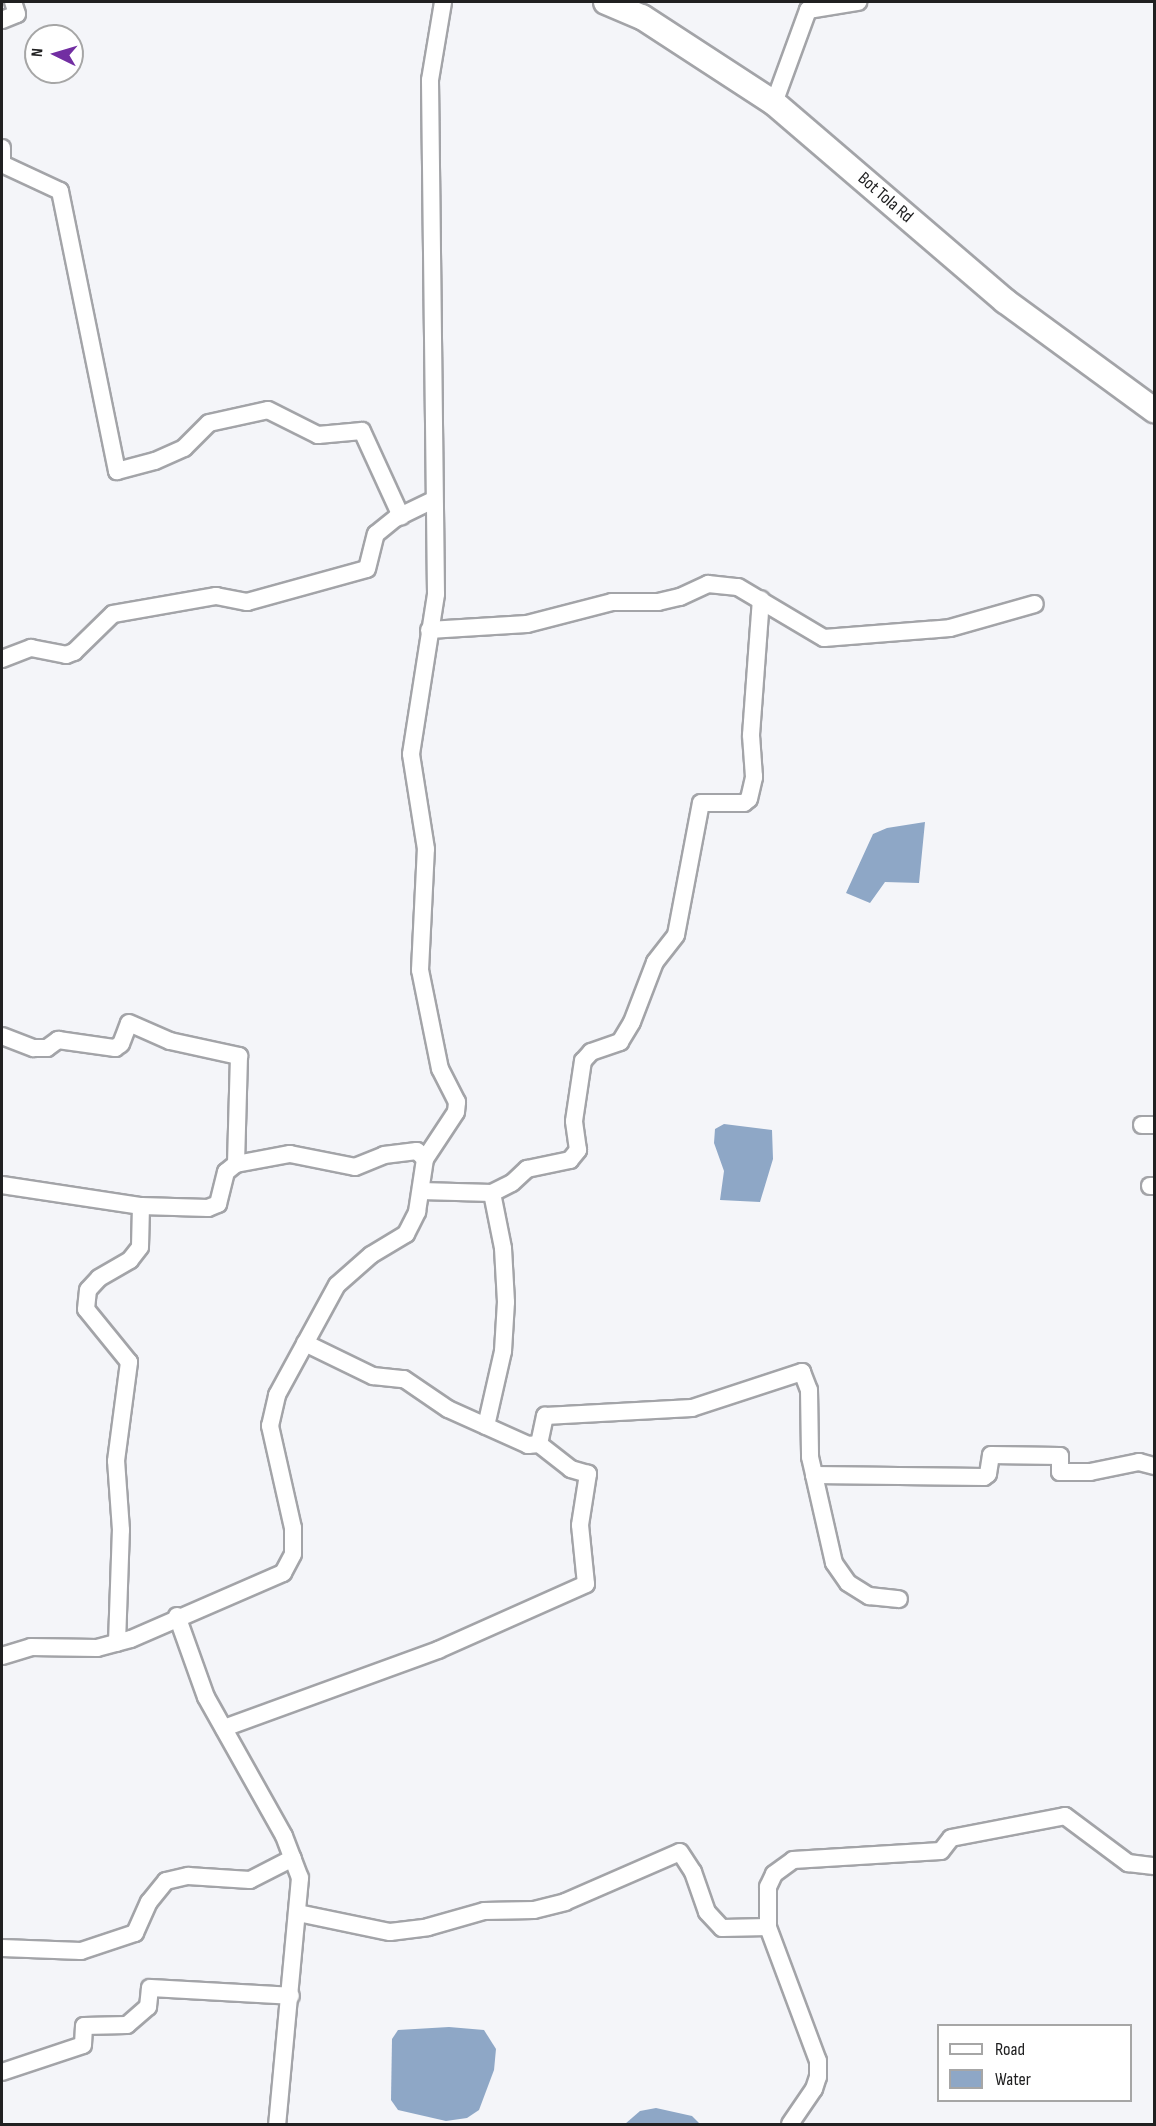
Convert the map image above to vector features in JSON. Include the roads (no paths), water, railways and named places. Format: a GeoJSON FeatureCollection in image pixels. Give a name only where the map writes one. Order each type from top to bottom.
{"type":"FeatureCollection","features":[{"type":"Feature","properties":{"kind":"main road","name":"Bot Tola Rd"},"geometry":{"type":"LineString","coordinates":[[606,2],[642,17],[774,103],[1005,301],[1155,410]]}},
{"type":"Feature","properties":{"kind":"street"},"geometry":{"type":"LineString","coordinates":[[2,20],[17,14],[13,2]]}},
{"type":"Feature","properties":{"kind":"street"},"geometry":{"type":"LineString","coordinates":[[2,1656],[51,1644],[98,1648],[117,1643],[177,1616],[269,1580],[283,1572],[293,1554],[294,1528],[270,1413],[337,1285],[371,1255],[406,1234],[417,1212],[425,1158],[456,1112],[458,1102],[440,1069],[420,970],[426,849],[411,754],[436,594],[433,500],[430,80],[443,2]]}},
{"type":"Feature","properties":{"kind":"street"},"geometry":{"type":"LineString","coordinates":[[774,103],[808,10],[858,2]]}},
{"type":"Feature","properties":{"kind":"street"},"geometry":{"type":"LineString","coordinates":[[2,148],[2,165],[60,191],[117,471],[155,462],[184,448],[209,423],[268,410],[318,435],[362,431],[401,516]]}},
{"type":"Feature","properties":{"kind":"street"},"geometry":{"type":"LineString","coordinates":[[2,659],[31,648],[66,655],[74,652],[113,614],[216,596],[247,602],[367,569],[376,534],[401,516],[433,500]]}},
{"type":"Feature","properties":{"kind":"street"},"geometry":{"type":"LineString","coordinates":[[429,630],[527,624],[612,602],[680,597],[708,584],[738,587],[824,638],[950,628],[1035,604]]}},
{"type":"Feature","properties":{"kind":"street"},"geometry":{"type":"LineString","coordinates":[[421,1191],[492,1193],[512,1183],[527,1169],[570,1160],[578,1150],[574,1121],[582,1061],[591,1052],[620,1042],[655,962],[676,935],[701,803],[744,803],[749,799],[754,777],[751,735],[761,599]]}},
{"type":"Feature","properties":{"kind":"street"},"geometry":{"type":"LineString","coordinates":[[2,1036],[34,1048],[47,1048],[58,1040],[115,1048],[121,1044],[129,1023],[170,1041],[239,1056],[236,1164]]}},
{"type":"Feature","properties":{"kind":"street"},"geometry":{"type":"LineString","coordinates":[[2,1185],[141,1206],[186,1209],[218,1204],[226,1172],[236,1164],[290,1154],[355,1167],[394,1154],[417,1151],[425,1158]]}},
{"type":"Feature","properties":{"kind":"street"},"geometry":{"type":"LineString","coordinates":[[486,1426],[503,1351],[506,1302],[503,1248],[492,1193]]}},
{"type":"Feature","properties":{"kind":"street"},"geometry":{"type":"LineString","coordinates":[[117,1643],[121,1530],[116,1461],[129,1362],[86,1309],[88,1290],[99,1278],[130,1260],[140,1247],[141,1206]]}},
{"type":"Feature","properties":{"kind":"street"},"geometry":{"type":"LineString","coordinates":[[224,1728],[438,1650],[586,1584],[580,1525],[588,1474],[571,1469],[540,1444],[528,1445],[448,1409],[404,1379],[373,1376],[305,1343]]}},
{"type":"Feature","properties":{"kind":"street"},"geometry":{"type":"LineString","coordinates":[[540,1444],[545,1416],[692,1408],[801,1372],[809,1390],[810,1457],[834,1563],[848,1582],[869,1596],[899,1599]]}},
{"type":"Feature","properties":{"kind":"street"},"geometry":{"type":"LineString","coordinates":[[814,1475],[984,1477],[988,1474],[991,1455],[1060,1456],[1060,1472],[1090,1472],[1139,1462],[1155,1466]]}},
{"type":"Feature","properties":{"kind":"street"},"geometry":{"type":"LineString","coordinates":[[177,1616],[206,1697],[293,1858],[300,1878],[291,1996],[277,2124]]}},
{"type":"Feature","properties":{"kind":"street"},"geometry":{"type":"LineString","coordinates":[[790,2124],[814,2089],[818,2061],[768,1928],[768,1887],[774,1874],[793,1860],[941,1851],[951,1838],[991,1833],[1018,1823],[1065,1816],[1128,1863],[1155,1866]]}},
{"type":"Feature","properties":{"kind":"street"},"geometry":{"type":"LineString","coordinates":[[298,1913],[390,1932],[428,1927],[484,1911],[534,1910],[565,1902],[680,1852],[693,1872],[707,1912],[723,1928],[768,1928]]}},
{"type":"Feature","properties":{"kind":"street"},"geometry":{"type":"LineString","coordinates":[[2,1948],[81,1951],[135,1933],[149,1902],[166,1881],[188,1876],[250,1880],[293,1858]]}},
{"type":"Feature","properties":{"kind":"street"},"geometry":{"type":"LineString","coordinates":[[2,2072],[83,2045],[84,2026],[127,2025],[148,2007],[150,1988],[291,1996]]}},
{"type":"Feature","properties":{"kind":"water"},"geometry":{"type":"Polygon","coordinates":[[[925,822],[919,883],[885,882],[870,903],[846,893],[873,834],[887,828],[925,822]]]}},
{"type":"Feature","properties":{"kind":"water"},"geometry":{"type":"Polygon","coordinates":[[[724,1124],[772,1130],[773,1159],[760,1202],[720,1200],[724,1171],[714,1143],[715,1129],[724,1124]]]}},
{"type":"Feature","properties":{"kind":"water"},"geometry":{"type":"Polygon","coordinates":[[[449,2027],[484,2030],[496,2049],[494,2070],[479,2110],[467,2118],[446,2121],[398,2110],[391,2100],[392,2039],[398,2030],[449,2027]]]}},
{"type":"Feature","properties":{"kind":"water"},"geometry":{"type":"Polygon","coordinates":[[[656,2108],[692,2116],[700,2124],[625,2124],[640,2111],[656,2108]]]}}]}
